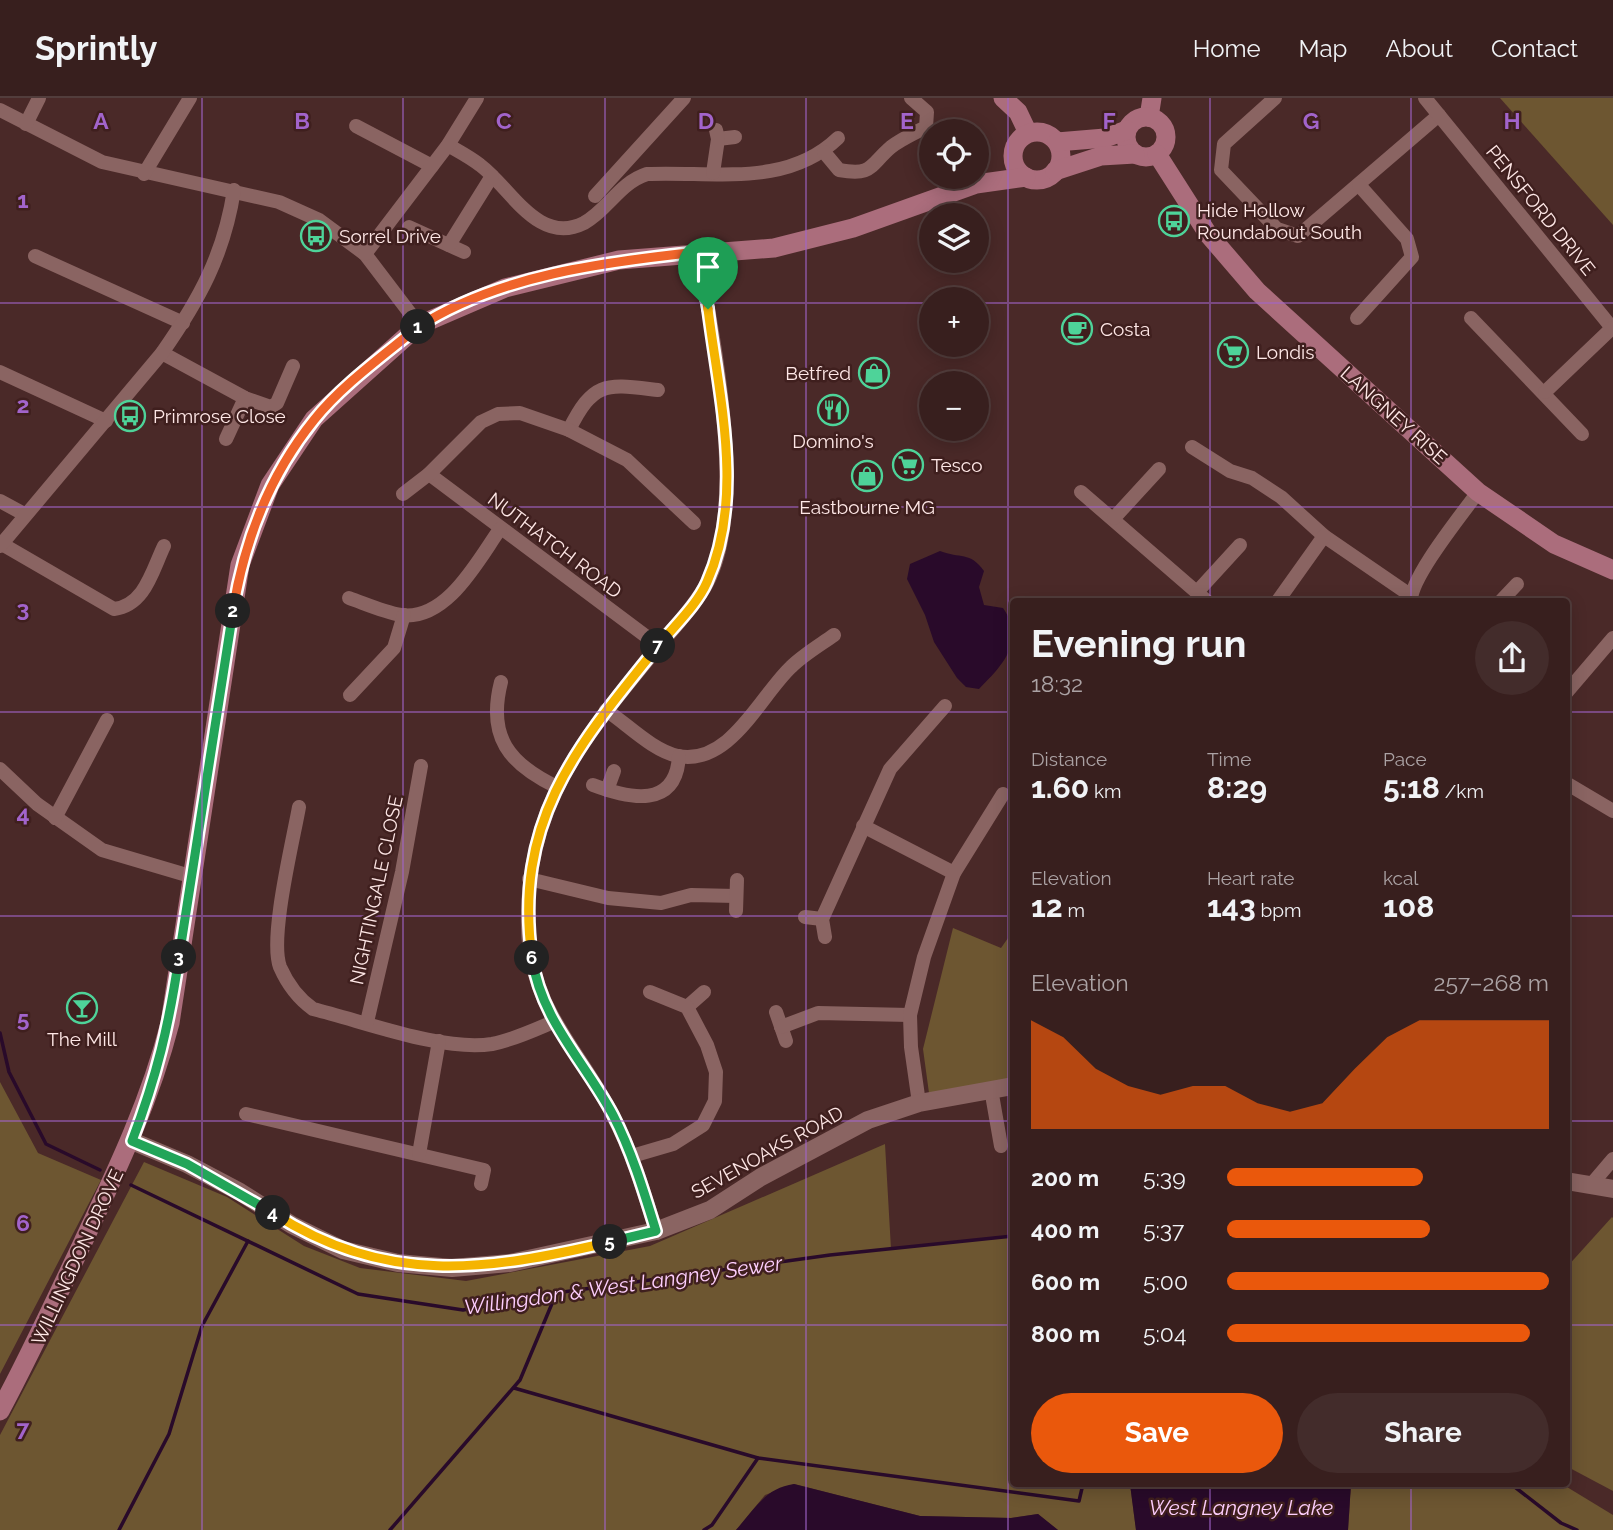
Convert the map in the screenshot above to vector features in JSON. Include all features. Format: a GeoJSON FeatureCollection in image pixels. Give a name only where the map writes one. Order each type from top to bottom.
{"type":"FeatureCollection","features":[{"type":"Feature","properties":{"kind":"main road"},"geometry":{"type":"LineString","coordinates":[[1003,98],[1018,112],[1028,133]]}},
{"type":"Feature","properties":{"kind":"main road"},"geometry":{"type":"LineString","coordinates":[[1151,108],[1165,130],[1165,143],[1157,154],[1146,157],[1135,154],[1101,156],[1055,171],[1042,179],[1026,177],[1016,167],[1013,154],[1017,142],[1028,133],[1041,132],[1057,142],[1105,138],[1127,130],[1151,108]]}},
{"type":"Feature","properties":{"kind":"main road"},"geometry":{"type":"LineString","coordinates":[[1127,130],[1127,143],[1135,154]]}},
{"type":"Feature","properties":{"kind":"main road"},"geometry":{"type":"LineString","coordinates":[[1055,171],[1061,157],[1057,142]]}},
{"type":"Feature","properties":{"kind":"main road","name":"WILLINGDON DROVE"},"geometry":{"type":"LineString","coordinates":[[989,173],[1013,154]]}},
{"type":"Feature","properties":{"kind":"main road","name":"LANGNEY RISE"},"geometry":{"type":"LineString","coordinates":[[1157,154],[1208,234],[1257,291],[1478,492],[1554,544],[1613,570]]}},
{"type":"Feature","properties":{"kind":"main road","name":"WILLINGDON DROVE"},"geometry":{"type":"LineString","coordinates":[[989,182],[1026,177]]}},
{"type":"Feature","properties":{"kind":"main road","name":"WILLINGDON DROVE"},"geometry":{"type":"LineString","coordinates":[[0,1411],[36,1345],[132,1141],[156,1077],[170,1023],[190,876],[240,565],[270,485],[314,419],[419,325],[468,301],[548,276],[619,260],[774,248],[853,228],[962,189]]}},
{"type":"Feature","properties":{"kind":"street"},"geometry":{"type":"LineString","coordinates":[[26,124],[39,98]]}},
{"type":"Feature","properties":{"kind":"street"},"geometry":{"type":"LineString","coordinates":[[144,174],[190,98]]}},
{"type":"Feature","properties":{"kind":"street"},"geometry":{"type":"LineString","coordinates":[[365,254],[448,145],[477,98]]}},
{"type":"Feature","properties":{"kind":"street"},"geometry":{"type":"LineString","coordinates":[[595,196],[684,98]]}},
{"type":"Feature","properties":{"kind":"street"},"geometry":{"type":"LineString","coordinates":[[824,152],[839,170],[856,173],[871,169],[892,146],[926,127],[927,112],[911,98]]}},
{"type":"Feature","properties":{"kind":"street"},"geometry":{"type":"LineString","coordinates":[[1275,98],[1224,144],[1221,170],[1277,229],[1298,236],[1439,115]]}},
{"type":"Feature","properties":{"kind":"street","name":"PENSFORD DRIVE"},"geometry":{"type":"LineString","coordinates":[[1425,98],[1613,329]]}},
{"type":"Feature","properties":{"kind":"street"},"geometry":{"type":"LineString","coordinates":[[0,110],[102,162],[144,174],[234,190],[279,202],[319,220],[365,254],[419,325]]}},
{"type":"Feature","properties":{"kind":"street"},"geometry":{"type":"LineString","coordinates":[[356,126],[432,166]]}},
{"type":"Feature","properties":{"kind":"street"},"geometry":{"type":"LineString","coordinates":[[713,173],[717,135],[735,137]]}},
{"type":"Feature","properties":{"kind":"street"},"geometry":{"type":"LineString","coordinates":[[448,145],[492,176],[533,218],[551,228],[567,229],[586,222],[630,179],[647,174],[776,172],[807,162],[824,152],[838,138]]}},
{"type":"Feature","properties":{"kind":"street"},"geometry":{"type":"LineString","coordinates":[[449,245],[492,176]]}},
{"type":"Feature","properties":{"kind":"street"},"geometry":{"type":"LineString","coordinates":[[1357,318],[1412,257],[1407,239],[1359,186]]}},
{"type":"Feature","properties":{"kind":"street"},"geometry":{"type":"LineString","coordinates":[[164,546],[139,597],[128,607],[114,609],[1,545],[24,514],[162,353],[183,323],[212,270],[227,232],[234,190]]}},
{"type":"Feature","properties":{"kind":"street"},"geometry":{"type":"LineString","coordinates":[[409,228],[464,252]]}},
{"type":"Feature","properties":{"kind":"street"},"geometry":{"type":"LineString","coordinates":[[656,1231],[632,1156],[612,1114],[553,1022],[533,965],[528,930],[528,879],[536,836],[557,787],[606,710],[706,585],[719,548],[725,516],[727,458],[698,252]]}},
{"type":"Feature","properties":{"kind":"street"},"geometry":{"type":"LineString","coordinates":[[35,256],[183,323]]}},
{"type":"Feature","properties":{"kind":"street"},"geometry":{"type":"LineString","coordinates":[[1471,318],[1545,392],[1582,434]]}},
{"type":"Feature","properties":{"kind":"street"},"geometry":{"type":"LineString","coordinates":[[1545,392],[1613,329]]}},
{"type":"Feature","properties":{"kind":"street"},"geometry":{"type":"LineString","coordinates":[[162,353],[245,398],[271,407],[277,403],[293,366]]}},
{"type":"Feature","properties":{"kind":"street"},"geometry":{"type":"LineString","coordinates":[[0,372],[106,421]]}},
{"type":"Feature","properties":{"kind":"street"},"geometry":{"type":"LineString","coordinates":[[569,430],[589,395],[604,388],[658,390]]}},
{"type":"Feature","properties":{"kind":"street"},"geometry":{"type":"LineString","coordinates":[[226,439],[245,398]]}},
{"type":"Feature","properties":{"kind":"street"},"geometry":{"type":"LineString","coordinates":[[403,494],[429,474],[481,422],[498,414],[520,413],[569,430],[627,460],[694,523]]}},
{"type":"Feature","properties":{"kind":"street"},"geometry":{"type":"LineString","coordinates":[[1192,447],[1230,471],[1252,478],[1281,497],[1324,536],[1409,598]]}},
{"type":"Feature","properties":{"kind":"street"},"geometry":{"type":"LineString","coordinates":[[1114,518],[1158,469]]}},
{"type":"Feature","properties":{"kind":"street","name":"NUTHATCH ROAD"},"geometry":{"type":"LineString","coordinates":[[429,474],[659,646]]}},
{"type":"Feature","properties":{"kind":"street"},"geometry":{"type":"LineString","coordinates":[[1081,492],[1202,597],[1240,545]]}},
{"type":"Feature","properties":{"kind":"street"},"geometry":{"type":"LineString","coordinates":[[1411,598],[1444,538],[1478,492]]}},
{"type":"Feature","properties":{"kind":"street"},"geometry":{"type":"LineString","coordinates":[[0,501],[24,514]]}},
{"type":"Feature","properties":{"kind":"street"},"geometry":{"type":"LineString","coordinates":[[349,598],[404,615],[436,607],[455,593],[500,529]]}},
{"type":"Feature","properties":{"kind":"street"},"geometry":{"type":"LineString","coordinates":[[1280,598],[1324,536]]}},
{"type":"Feature","properties":{"kind":"street"},"geometry":{"type":"LineString","coordinates":[[1504,598],[1517,584]]}},
{"type":"Feature","properties":{"kind":"street"},"geometry":{"type":"LineString","coordinates":[[350,695],[394,648],[404,615]]}},
{"type":"Feature","properties":{"kind":"street"},"geometry":{"type":"LineString","coordinates":[[606,710],[660,748],[678,756],[698,755],[720,746],[740,729],[792,665],[834,635]]}},
{"type":"Feature","properties":{"kind":"street"},"geometry":{"type":"LineString","coordinates":[[1570,687],[1613,638]]}},
{"type":"Feature","properties":{"kind":"street"},"geometry":{"type":"LineString","coordinates":[[501,682],[496,724],[502,741],[516,762],[557,787]]}},
{"type":"Feature","properties":{"kind":"street"},"geometry":{"type":"LineString","coordinates":[[825,937],[822,919],[890,769],[945,706]]}},
{"type":"Feature","properties":{"kind":"street"},"geometry":{"type":"LineString","coordinates":[[55,818],[107,720]]}},
{"type":"Feature","properties":{"kind":"street"},"geometry":{"type":"LineString","coordinates":[[614,771],[600,788],[640,797],[659,794],[672,785],[678,771],[678,756]]}},
{"type":"Feature","properties":{"kind":"street","name":"NIGHTINGALE CLOSE"},"geometry":{"type":"LineString","coordinates":[[367,1022],[402,872],[421,766]]}},
{"type":"Feature","properties":{"kind":"street"},"geometry":{"type":"LineString","coordinates":[[0,769],[55,818],[102,850],[190,876]]}},
{"type":"Feature","properties":{"kind":"street"},"geometry":{"type":"LineString","coordinates":[[1570,785],[1612,809]]}},
{"type":"Feature","properties":{"kind":"street"},"geometry":{"type":"LineString","coordinates":[[919,1104],[911,1047],[910,1015],[924,957],[954,873],[1003,794]]}},
{"type":"Feature","properties":{"kind":"street"},"geometry":{"type":"LineString","coordinates":[[299,807],[276,943],[279,965],[303,1002],[313,1009],[439,1041],[492,1044],[553,1022]]}},
{"type":"Feature","properties":{"kind":"street"},"geometry":{"type":"LineString","coordinates":[[863,826],[954,873]]}},
{"type":"Feature","properties":{"kind":"street"},"geometry":{"type":"LineString","coordinates":[[528,879],[608,898],[661,903],[691,895],[736,896]]}},
{"type":"Feature","properties":{"kind":"street"},"geometry":{"type":"LineString","coordinates":[[736,911],[737,880]]}},
{"type":"Feature","properties":{"kind":"street"},"geometry":{"type":"LineString","coordinates":[[805,917],[822,919]]}},
{"type":"Feature","properties":{"kind":"street"},"geometry":{"type":"LineString","coordinates":[[632,1156],[673,1143],[703,1125],[715,1101],[716,1072],[707,1045],[687,1007],[650,992]]}},
{"type":"Feature","properties":{"kind":"street"},"geometry":{"type":"LineString","coordinates":[[687,1007],[704,992]]}},
{"type":"Feature","properties":{"kind":"street"},"geometry":{"type":"LineString","coordinates":[[776,1012],[783,1034],[818,1013],[910,1015]]}},
{"type":"Feature","properties":{"kind":"street"},"geometry":{"type":"LineString","coordinates":[[419,1154],[439,1041]]}},
{"type":"Feature","properties":{"kind":"street","name":"SEVENOAKS ROAD"},"geometry":{"type":"LineString","coordinates":[[132,1141],[198,1170],[292,1225],[343,1250],[398,1263],[452,1268],[510,1263],[656,1231],[710,1210],[761,1177],[868,1120],[919,1104],[1010,1086]]}},
{"type":"Feature","properties":{"kind":"street"},"geometry":{"type":"LineString","coordinates":[[991,1089],[1001,1146]]}},
{"type":"Feature","properties":{"kind":"street"},"geometry":{"type":"LineString","coordinates":[[246,1114],[484,1170],[481,1184]]}},
{"type":"Feature","properties":{"kind":"street"},"geometry":{"type":"LineString","coordinates":[[1590,1186],[1613,1158]]}},
{"type":"Feature","properties":{"kind":"street"},"geometry":{"type":"LineString","coordinates":[[1570,1182],[1613,1189]]}},
{"type":"Feature","properties":{"kind":"shaded area"},"geometry":{"type":"Polygon","coordinates":[[[1500,98],[1613,98],[1613,225],[1500,98]]]}},
{"type":"Feature","properties":{"kind":"shaded area"},"geometry":{"type":"Polygon","coordinates":[[[953,928],[1001,948],[1010,935],[1010,1080],[929,1093],[923,1049],[953,928]]]}},
{"type":"Feature","properties":{"kind":"shaded area"},"geometry":{"type":"Polygon","coordinates":[[[0,1082],[38,1153],[101,1180],[0,1374],[0,1082]]]}},
{"type":"Feature","properties":{"kind":"shaded area"},"geometry":{"type":"Polygon","coordinates":[[[885,1144],[891,1249],[1010,1236],[1010,1487],[1130,1487],[1136,1530],[1058,1530],[1038,1514],[1011,1518],[920,1516],[794,1484],[765,1495],[736,1530],[0,1530],[0,1435],[144,1162],[227,1197],[304,1246],[360,1268],[466,1281],[650,1246],[885,1144]]]}},
{"type":"Feature","properties":{"kind":"shaded area"},"geometry":{"type":"Polygon","coordinates":[[[1612,1217],[1613,1491],[1570,1468],[1570,1264],[1612,1217]]]}},
{"type":"Feature","properties":{"kind":"shaded area"},"geometry":{"type":"Polygon","coordinates":[[[1351,1487],[1567,1487],[1613,1515],[1613,1530],[1348,1530],[1351,1487]]]}},
{"type":"Feature","properties":{"kind":"water"},"geometry":{"type":"Polygon","coordinates":[[[940,551],[969,558],[984,571],[979,587],[984,605],[1003,608],[1010,620],[1010,649],[1003,662],[979,689],[966,687],[957,678],[934,642],[925,615],[907,579],[910,564],[940,551]]]}},
{"type":"Feature","properties":{"kind":"water"},"geometry":{"type":"Polygon","coordinates":[[[794,1484],[920,1516],[1011,1518],[1038,1514],[1058,1530],[736,1530],[768,1495],[794,1484]]]}},
{"type":"Feature","properties":{"kind":"water","name":"West Langney Lake"},"geometry":{"type":"Polygon","coordinates":[[[1130,1487],[1351,1487],[1348,1530],[1136,1530],[1130,1487]]]}},
{"type":"Feature","properties":{"kind":"waterway","name":"Willingdon & West Langney Sewer"},"geometry":{"type":"LineString","coordinates":[[0,1033],[9,1072],[46,1144],[100,1170]]}},
{"type":"Feature","properties":{"kind":"waterway","name":"Willingdon & West Langney Sewer"},"geometry":{"type":"LineString","coordinates":[[131,1185],[358,1294],[463,1310],[556,1293],[830,1255],[1010,1236]]}},
{"type":"Feature","properties":{"kind":"waterway"},"geometry":{"type":"LineString","coordinates":[[119,1530],[169,1434],[202,1326],[248,1241]]}},
{"type":"Feature","properties":{"kind":"waterway"},"geometry":{"type":"LineString","coordinates":[[390,1530],[520,1380],[556,1294]]}},
{"type":"Feature","properties":{"kind":"waterway"},"geometry":{"type":"LineString","coordinates":[[514,1388],[758,1458],[1079,1501],[1082,1487]]}},
{"type":"Feature","properties":{"kind":"waterway"},"geometry":{"type":"LineString","coordinates":[[704,1530],[712,1525],[758,1458]]}},
{"type":"Feature","properties":{"kind":"waterway","name":"Willingdon & West Langney Sewer"},"geometry":{"type":"LineString","coordinates":[[1515,1487],[1561,1523],[1577,1530]]}},
{"type":"Feature","properties":{"kind":"place","name":"Hide Hollow Roundabout South"},"geometry":{"type":"Point","coordinates":[1174,221]}},
{"type":"Feature","properties":{"kind":"place","name":"Sorrel Drive"},"geometry":{"type":"Point","coordinates":[316,236]}},
{"type":"Feature","properties":{"kind":"place","name":"Costa"},"geometry":{"type":"Point","coordinates":[1077,329]}},
{"type":"Feature","properties":{"kind":"place","name":"Londis"},"geometry":{"type":"Point","coordinates":[1233,352]}},
{"type":"Feature","properties":{"kind":"place","name":"Betfred"},"geometry":{"type":"Point","coordinates":[874,373]}},
{"type":"Feature","properties":{"kind":"place","name":"Domino's"},"geometry":{"type":"Point","coordinates":[833,410]}},
{"type":"Feature","properties":{"kind":"place","name":"Primrose Close"},"geometry":{"type":"Point","coordinates":[130,416]}},
{"type":"Feature","properties":{"kind":"place","name":"Tesco"},"geometry":{"type":"Point","coordinates":[908,465]}},
{"type":"Feature","properties":{"kind":"place","name":"Eastbourne MG"},"geometry":{"type":"Point","coordinates":[867,476]}},
{"type":"Feature","properties":{"kind":"place","name":"The Mill"},"geometry":{"type":"Point","coordinates":[82,1008]}},
{"type":"Feature","properties":{"kind":"route"},"geometry":{"type":"LineString","coordinates":[[698,252],[708,309],[727,458],[725,516],[719,548],[706,585],[606,710],[565,773],[536,836],[528,879],[528,930],[533,965],[553,1022],[612,1114],[632,1156],[656,1231],[510,1263],[452,1268],[398,1263],[343,1250],[292,1225],[240,1192],[187,1164],[132,1141],[156,1077],[170,1023],[190,876],[240,565],[270,485],[314,419],[419,325],[468,301],[505,288],[619,260],[698,252]]}}]}
